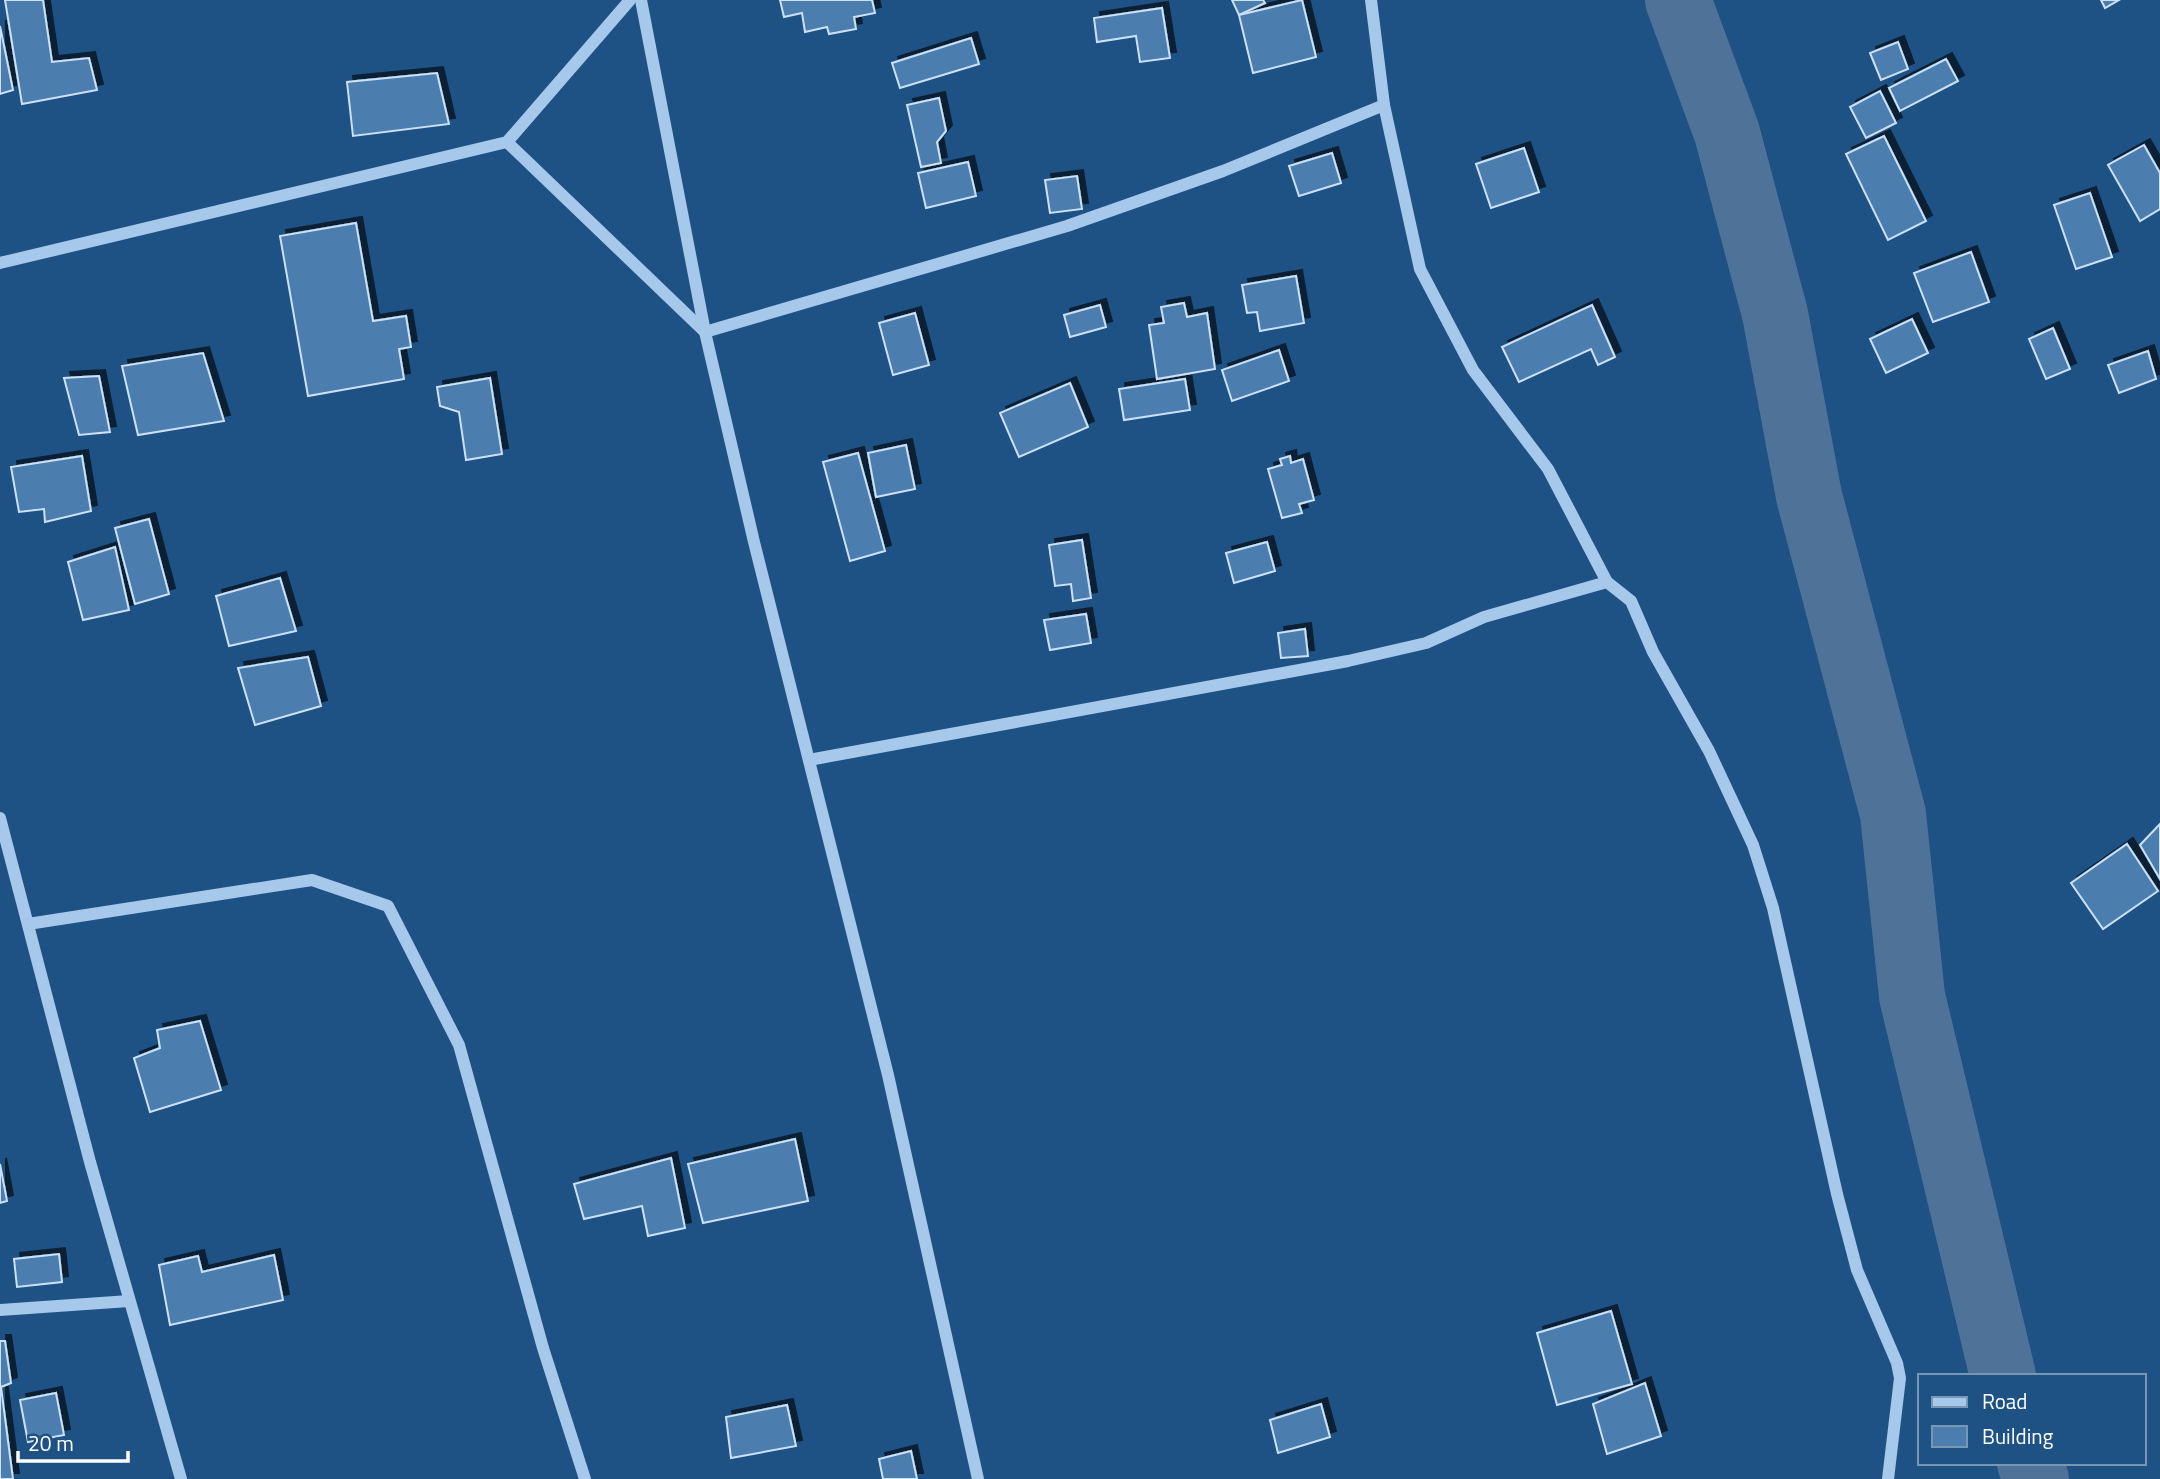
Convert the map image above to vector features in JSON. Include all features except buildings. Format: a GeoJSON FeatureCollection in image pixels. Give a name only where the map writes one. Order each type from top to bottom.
{"type":"FeatureCollection","features":[{"type":"Feature","properties":{"kind":"street"},"geometry":{"type":"LineString","coordinates":[[0,263],[507,142],[630,0]]}},
{"type":"Feature","properties":{"kind":"street"},"geometry":{"type":"LineString","coordinates":[[641,0],[705,332],[888,1075],[978,1479]]}},
{"type":"Feature","properties":{"kind":"street"},"geometry":{"type":"LineString","coordinates":[[1371,0],[1384,105],[1420,269],[1473,370],[1548,469],[1607,582],[1631,601],[1653,652],[1709,751],[1753,845],[1773,908],[1837,1194],[1854,1258],[1897,1363],[1900,1378],[1888,1479]]}},
{"type":"Feature","properties":{"kind":"street"},"geometry":{"type":"LineString","coordinates":[[705,332],[1067,226],[1223,171],[1384,105]]}},
{"type":"Feature","properties":{"kind":"street"},"geometry":{"type":"LineString","coordinates":[[507,142],[705,332]]}},
{"type":"Feature","properties":{"kind":"street"},"geometry":{"type":"LineString","coordinates":[[809,760],[1348,661],[1426,643],[1484,617],[1607,582]]}},
{"type":"Feature","properties":{"kind":"street"},"geometry":{"type":"LineString","coordinates":[[0,818],[90,1162],[181,1479]]}},
{"type":"Feature","properties":{"kind":"street"},"geometry":{"type":"LineString","coordinates":[[28,924],[312,880],[388,906],[459,1045],[543,1348],[585,1479]]}},
{"type":"Feature","properties":{"kind":"street"},"geometry":{"type":"LineString","coordinates":[[0,1310],[129,1301]]}},
{"type":"Feature","properties":{"kind":"waterway"},"geometry":{"type":"LineString","coordinates":[[1678,0],[1727,133],[1775,314],[1809,496],[1893,814],[1912,996],[2003,1374]]}},
{"type":"Feature","properties":{"kind":"waterway"},"geometry":{"type":"LineString","coordinates":[[2031,1465],[2036,1479]]}}]}
